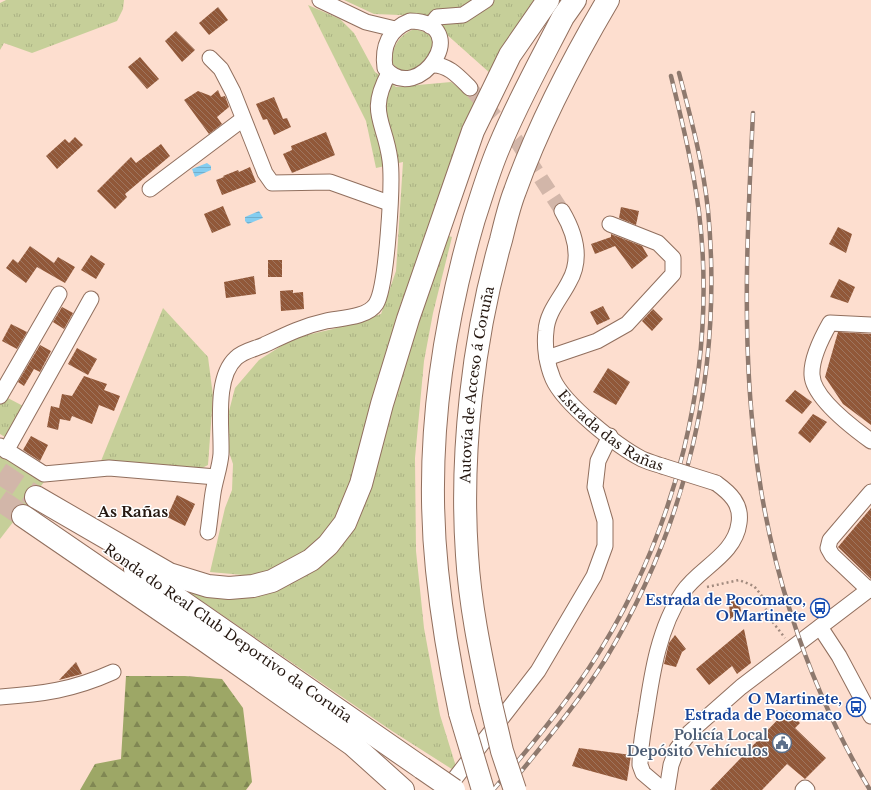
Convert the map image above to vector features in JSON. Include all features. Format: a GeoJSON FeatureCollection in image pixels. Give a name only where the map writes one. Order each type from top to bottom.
{"type":"FeatureCollection","features":[{"type":"Feature","properties":{"kind":"highway","name":"Ronda do Real Club Deportivo da Coruña"},"geometry":{"type":"LineString","coordinates":[[454,790],[151,581],[36,497],[168,574],[208,586],[229,588],[253,586],[272,581],[311,560],[328,546],[345,523],[361,484],[382,404],[408,319],[473,131],[510,55],[548,0]]}},
{"type":"Feature","properties":{"kind":"highway"},"geometry":{"type":"LineString","coordinates":[[483,790],[460,713],[447,653],[436,569],[434,488],[435,438],[442,374],[450,320],[462,262],[481,197],[498,148],[567,9],[575,0]]}},
{"type":"Feature","properties":{"kind":"highway","name":"Autovía de Acceso á Coruña"},"geometry":{"type":"LineString","coordinates":[[515,790],[502,750],[474,624],[467,556],[465,502],[473,385],[481,323],[494,264],[514,192],[542,122],[576,54],[608,0]]}},
{"type":"Feature","properties":{"kind":"highway","name":"Ronda do Real Club Deportivo da Coruña"},"geometry":{"type":"LineString","coordinates":[[23,516],[211,644],[353,745],[403,790]]}},
{"type":"Feature","properties":{"kind":"street"},"geometry":{"type":"LineString","coordinates":[[320,0],[366,22],[395,29]]}},
{"type":"Feature","properties":{"kind":"street"},"geometry":{"type":"LineString","coordinates":[[430,26],[437,17],[463,15],[486,0]]}},
{"type":"Feature","properties":{"kind":"street"},"geometry":{"type":"LineString","coordinates":[[410,21],[420,22],[430,26],[440,36],[440,50],[437,58],[432,64],[418,76],[398,77],[389,73],[385,68],[386,46],[395,29],[410,21]]}},
{"type":"Feature","properties":{"kind":"street"},"geometry":{"type":"LineString","coordinates":[[366,22],[386,46]]}},
{"type":"Feature","properties":{"kind":"street"},"geometry":{"type":"LineString","coordinates":[[440,50],[452,71]]}},
{"type":"Feature","properties":{"kind":"street"},"geometry":{"type":"LineString","coordinates":[[210,58],[221,69],[265,173],[272,183],[330,182],[389,203]]}},
{"type":"Feature","properties":{"kind":"street"},"geometry":{"type":"LineString","coordinates":[[432,64],[441,64],[452,71],[470,88]]}},
{"type":"Feature","properties":{"kind":"street"},"geometry":{"type":"LineString","coordinates":[[208,532],[220,459],[223,391],[230,366],[237,357],[295,330],[365,312],[376,304],[382,282],[387,253],[391,173],[390,158],[378,116],[377,106],[379,95],[389,73]]}},
{"type":"Feature","properties":{"kind":"street"},"geometry":{"type":"LineString","coordinates":[[150,189],[243,119]]}},
{"type":"Feature","properties":{"kind":"street","name":"Estrada das Rañas"},"geometry":{"type":"LineString","coordinates":[[562,211],[572,227],[576,242],[576,266],[570,282],[555,302],[546,330],[547,358],[553,379],[567,401],[610,436],[643,459],[716,484],[730,492],[739,510],[740,522],[732,542],[719,557],[698,575],[682,592],[668,620],[657,655],[649,695],[640,756],[643,773],[663,790]]}},
{"type":"Feature","properties":{"kind":"street"},"geometry":{"type":"LineString","coordinates":[[547,358],[598,341],[627,324],[673,274],[673,258],[658,243],[610,224]]}},
{"type":"Feature","properties":{"kind":"street"},"geometry":{"type":"LineString","coordinates":[[0,396],[59,294]]}},
{"type":"Feature","properties":{"kind":"street"},"geometry":{"type":"LineString","coordinates":[[91,299],[3,448],[44,474],[109,468],[216,477]]}},
{"type":"Feature","properties":{"kind":"street"},"geometry":{"type":"LineString","coordinates":[[871,326],[830,323],[815,358],[812,376],[817,392],[837,412],[871,441]]}},
{"type":"Feature","properties":{"kind":"street"},"geometry":{"type":"LineString","coordinates":[[446,790],[538,671],[594,576],[605,546],[605,522],[595,488],[598,461],[610,436]]}},
{"type":"Feature","properties":{"kind":"street"},"geometry":{"type":"LineString","coordinates":[[667,790],[671,765],[678,749],[690,732],[723,702],[870,589],[832,555],[828,548],[830,540],[871,492]]}},
{"type":"Feature","properties":{"kind":"street"},"geometry":{"type":"LineString","coordinates":[[820,627],[839,656],[871,716]]}},
{"type":"Feature","properties":{"kind":"street"},"geometry":{"type":"LineString","coordinates":[[0,697],[25,695],[77,686],[113,672]]}},
{"type":"Feature","properties":{"kind":"street"},"geometry":{"type":"LineString","coordinates":[[803,790],[805,788],[807,790]]}},
{"type":"Feature","properties":{"kind":"path"},"geometry":{"type":"LineString","coordinates":[[682,592],[734,581],[747,582],[759,591],[768,616],[793,648]]}},
{"type":"Feature","properties":{"kind":"green space"},"geometry":{"type":"Polygon","coordinates":[[[6,0],[124,0],[123,9],[117,21],[32,53],[4,43],[0,50],[0,3],[6,0]]]}},
{"type":"Feature","properties":{"kind":"green space"},"geometry":{"type":"Polygon","coordinates":[[[344,0],[540,0],[491,74],[426,16],[374,14],[344,0]]]}},
{"type":"Feature","properties":{"kind":"green space"},"geometry":{"type":"Polygon","coordinates":[[[308,5],[340,19],[354,33],[375,72],[396,87],[451,82],[478,102],[400,306],[371,404],[356,466],[341,508],[329,528],[310,547],[286,565],[254,576],[210,572],[225,508],[232,490],[233,464],[228,449],[228,415],[235,388],[259,360],[294,338],[333,329],[381,314],[396,271],[403,162],[376,168],[366,121],[308,5]]]}},
{"type":"Feature","properties":{"kind":"green space"},"geometry":{"type":"Polygon","coordinates":[[[414,29],[425,33],[432,38],[434,45],[432,53],[427,60],[419,66],[410,70],[400,71],[392,63],[393,51],[400,38],[404,34],[414,29]]]}},
{"type":"Feature","properties":{"kind":"green space"},"geometry":{"type":"Polygon","coordinates":[[[443,235],[452,237],[433,313],[424,361],[415,458],[416,551],[424,628],[440,715],[458,773],[392,731],[190,593],[191,590],[264,593],[299,580],[338,547],[443,235]]]}},
{"type":"Feature","properties":{"kind":"green space"},"geometry":{"type":"Polygon","coordinates":[[[163,308],[208,357],[213,396],[208,465],[196,471],[101,461],[163,308]]]}},
{"type":"Feature","properties":{"kind":"green space"},"geometry":{"type":"Polygon","coordinates":[[[4,396],[25,407],[5,437],[0,434],[0,402],[4,396]]]}},
{"type":"Feature","properties":{"kind":"green space"},"geometry":{"type":"Polygon","coordinates":[[[0,452],[44,482],[0,539],[0,452]]]}},
{"type":"Feature","properties":{"kind":"green space"},"geometry":{"type":"Polygon","coordinates":[[[126,676],[185,676],[222,679],[243,708],[252,782],[246,790],[80,790],[95,764],[121,759],[126,676]]]}},
{"type":"Feature","properties":{"kind":"water"},"geometry":{"type":"Polygon","coordinates":[[[207,163],[211,166],[211,170],[195,177],[192,169],[207,163]]]}},
{"type":"Feature","properties":{"kind":"water"},"geometry":{"type":"Polygon","coordinates":[[[259,211],[263,218],[248,224],[245,221],[245,217],[259,211]]]}},
{"type":"Feature","properties":{"kind":"building"},"geometry":{"type":"Polygon","coordinates":[[[218,7],[228,20],[209,35],[199,23],[218,7]]]}},
{"type":"Feature","properties":{"kind":"building"},"geometry":{"type":"Polygon","coordinates":[[[176,31],[195,50],[182,62],[165,41],[176,31]]]}},
{"type":"Feature","properties":{"kind":"building"},"geometry":{"type":"Polygon","coordinates":[[[140,57],[159,79],[147,89],[128,67],[140,57]]]}},
{"type":"Feature","properties":{"kind":"building"},"geometry":{"type":"Polygon","coordinates":[[[218,90],[221,97],[225,96],[229,107],[217,117],[222,124],[209,134],[184,100],[198,91],[211,96],[218,90]]]}},
{"type":"Feature","properties":{"kind":"building"},"geometry":{"type":"Polygon","coordinates":[[[274,97],[283,119],[287,118],[291,127],[274,135],[267,119],[263,120],[256,104],[274,97]]]}},
{"type":"Feature","properties":{"kind":"building"},"geometry":{"type":"Polygon","coordinates":[[[326,132],[335,155],[292,173],[283,154],[292,150],[291,146],[326,132]]]}},
{"type":"Feature","properties":{"kind":"building"},"geometry":{"type":"Polygon","coordinates":[[[75,137],[83,145],[57,169],[46,156],[65,139],[69,143],[75,137]]]}},
{"type":"Feature","properties":{"kind":"building"},"geometry":{"type":"Polygon","coordinates":[[[161,144],[170,156],[125,194],[127,197],[115,209],[97,191],[131,157],[136,163],[161,144]]]}},
{"type":"Feature","properties":{"kind":"building"},"geometry":{"type":"Polygon","coordinates":[[[250,167],[256,182],[222,195],[216,180],[238,170],[239,172],[250,167]]]}},
{"type":"Feature","properties":{"kind":"building"},"geometry":{"type":"Polygon","coordinates":[[[223,206],[231,225],[212,233],[204,214],[223,206]]]}},
{"type":"Feature","properties":{"kind":"building"},"geometry":{"type":"Polygon","coordinates":[[[621,207],[639,211],[636,225],[619,218],[621,207]]]}},
{"type":"Feature","properties":{"kind":"building"},"geometry":{"type":"Polygon","coordinates":[[[838,227],[852,234],[846,253],[829,244],[838,227]]]}},
{"type":"Feature","properties":{"kind":"building"},"geometry":{"type":"Polygon","coordinates":[[[611,234],[642,246],[648,256],[632,269],[615,246],[595,254],[591,244],[611,237],[611,234]]]}},
{"type":"Feature","properties":{"kind":"building"},"geometry":{"type":"Polygon","coordinates":[[[30,246],[54,263],[58,257],[75,267],[65,283],[37,267],[26,283],[6,268],[13,259],[18,263],[30,246]]]}},
{"type":"Feature","properties":{"kind":"building"},"geometry":{"type":"Polygon","coordinates":[[[91,255],[105,264],[96,279],[81,270],[91,255]]]}},
{"type":"Feature","properties":{"kind":"building"},"geometry":{"type":"Polygon","coordinates":[[[268,260],[282,260],[282,277],[268,277],[268,260]]]}},
{"type":"Feature","properties":{"kind":"building"},"geometry":{"type":"Polygon","coordinates":[[[254,276],[256,294],[226,298],[224,282],[254,276]]]}},
{"type":"Feature","properties":{"kind":"building"},"geometry":{"type":"Polygon","coordinates":[[[839,279],[855,287],[848,303],[830,297],[839,279]]]}},
{"type":"Feature","properties":{"kind":"building"},"geometry":{"type":"Polygon","coordinates":[[[293,290],[293,293],[303,292],[304,309],[281,311],[280,291],[293,290]]]}},
{"type":"Feature","properties":{"kind":"building"},"geometry":{"type":"Polygon","coordinates":[[[603,306],[610,319],[597,325],[590,312],[603,306]]]}},
{"type":"Feature","properties":{"kind":"building"},"geometry":{"type":"Polygon","coordinates":[[[62,307],[73,313],[64,329],[53,322],[62,307]]]}},
{"type":"Feature","properties":{"kind":"building"},"geometry":{"type":"Polygon","coordinates":[[[653,309],[663,319],[652,331],[642,321],[653,309]]]}},
{"type":"Feature","properties":{"kind":"building"},"geometry":{"type":"Polygon","coordinates":[[[11,324],[27,332],[17,349],[2,341],[11,324]]]}},
{"type":"Feature","properties":{"kind":"building"},"geometry":{"type":"Polygon","coordinates":[[[838,332],[871,334],[871,425],[843,404],[825,377],[838,332]]]}},
{"type":"Feature","properties":{"kind":"building"},"geometry":{"type":"Polygon","coordinates":[[[40,345],[51,351],[40,372],[34,369],[24,386],[18,382],[40,345]]]}},
{"type":"Feature","properties":{"kind":"building"},"geometry":{"type":"Polygon","coordinates":[[[77,348],[97,359],[88,375],[68,364],[77,348]]]}},
{"type":"Feature","properties":{"kind":"building"},"geometry":{"type":"Polygon","coordinates":[[[608,368],[630,382],[616,405],[593,392],[608,368]]]}},
{"type":"Feature","properties":{"kind":"building"},"geometry":{"type":"Polygon","coordinates":[[[84,376],[107,384],[104,390],[120,396],[114,411],[99,405],[92,424],[72,416],[70,421],[60,419],[58,430],[47,427],[51,406],[59,408],[62,394],[72,396],[84,376]]]}},
{"type":"Feature","properties":{"kind":"building"},"geometry":{"type":"Polygon","coordinates":[[[795,390],[812,402],[802,414],[785,401],[795,390]]]}},
{"type":"Feature","properties":{"kind":"building"},"geometry":{"type":"Polygon","coordinates":[[[813,414],[827,422],[810,443],[798,433],[813,414]]]}},
{"type":"Feature","properties":{"kind":"building"},"geometry":{"type":"Polygon","coordinates":[[[31,436],[48,445],[40,461],[23,450],[31,436]]]}},
{"type":"Feature","properties":{"kind":"building"},"geometry":{"type":"Polygon","coordinates":[[[177,495],[195,504],[185,526],[167,517],[177,495]]]}},
{"type":"Feature","properties":{"kind":"building"},"geometry":{"type":"Polygon","coordinates":[[[871,508],[871,579],[838,547],[871,508]]]}},
{"type":"Feature","properties":{"kind":"building"},"geometry":{"type":"Polygon","coordinates":[[[739,600],[741,611],[730,619],[729,602],[739,600]]]}},
{"type":"Feature","properties":{"kind":"building"},"geometry":{"type":"Polygon","coordinates":[[[744,629],[751,663],[737,674],[732,666],[709,685],[696,669],[744,629]]]}},
{"type":"Feature","properties":{"kind":"building"},"geometry":{"type":"Polygon","coordinates":[[[675,635],[686,649],[682,652],[676,667],[664,664],[669,643],[675,635]]]}},
{"type":"Feature","properties":{"kind":"building"},"geometry":{"type":"Polygon","coordinates":[[[76,662],[82,674],[59,680],[76,662]]]}},
{"type":"Feature","properties":{"kind":"building","name":"Policía Local Depósito Vehículos"},"geometry":{"type":"Polygon","coordinates":[[[787,710],[800,723],[795,728],[826,758],[805,779],[787,764],[762,790],[710,790],[787,710]]]}},
{"type":"Feature","properties":{"kind":"building"},"geometry":{"type":"Polygon","coordinates":[[[579,748],[631,755],[627,781],[572,766],[579,748]]]}},
{"type":"Feature","properties":{"kind":"tunnel"},"geometry":{"type":"LineString","coordinates":[[470,88],[516,140],[562,211]]}},
{"type":"Feature","properties":{"kind":"tunnel"},"geometry":{"type":"LineString","coordinates":[[0,473],[36,497]]}},
{"type":"Feature","properties":{"kind":"tunnel"},"geometry":{"type":"LineString","coordinates":[[0,500],[23,516]]}},
{"type":"Feature","properties":{"kind":"railway"},"geometry":{"type":"LineString","coordinates":[[506,790],[594,677],[634,608],[658,554],[678,499],[693,443],[704,386],[710,328],[711,269],[708,210],[703,175],[679,73]]}},
{"type":"Feature","properties":{"kind":"railway"},"geometry":{"type":"LineString","coordinates":[[493,790],[531,746],[567,700],[589,668],[619,617],[646,563],[667,507],[684,450],[695,391],[702,331],[703,272],[697,195],[671,76]]}},
{"type":"Feature","properties":{"kind":"railway"},"geometry":{"type":"LineString","coordinates":[[753,113],[747,271],[748,350],[753,429],[767,523],[778,570],[808,661],[826,705],[870,790]]}},
{"type":"Feature","properties":{"kind":"place","name":"Estrada de Pocomaco, O Martinete"},"geometry":{"type":"Point","coordinates":[820,608]}},
{"type":"Feature","properties":{"kind":"place","name":"O Martinete, Estrada de Pocomaco"},"geometry":{"type":"Point","coordinates":[856,707]}},
{"type":"Feature","properties":{"kind":"place","name":"Policía Local Depósito Vehículos"},"geometry":{"type":"Point","coordinates":[782,743]}},
{"type":"Feature","properties":{"kind":"district","name":"As Rañas"},"geometry":{"type":"Point","coordinates":[133,512]}}]}
